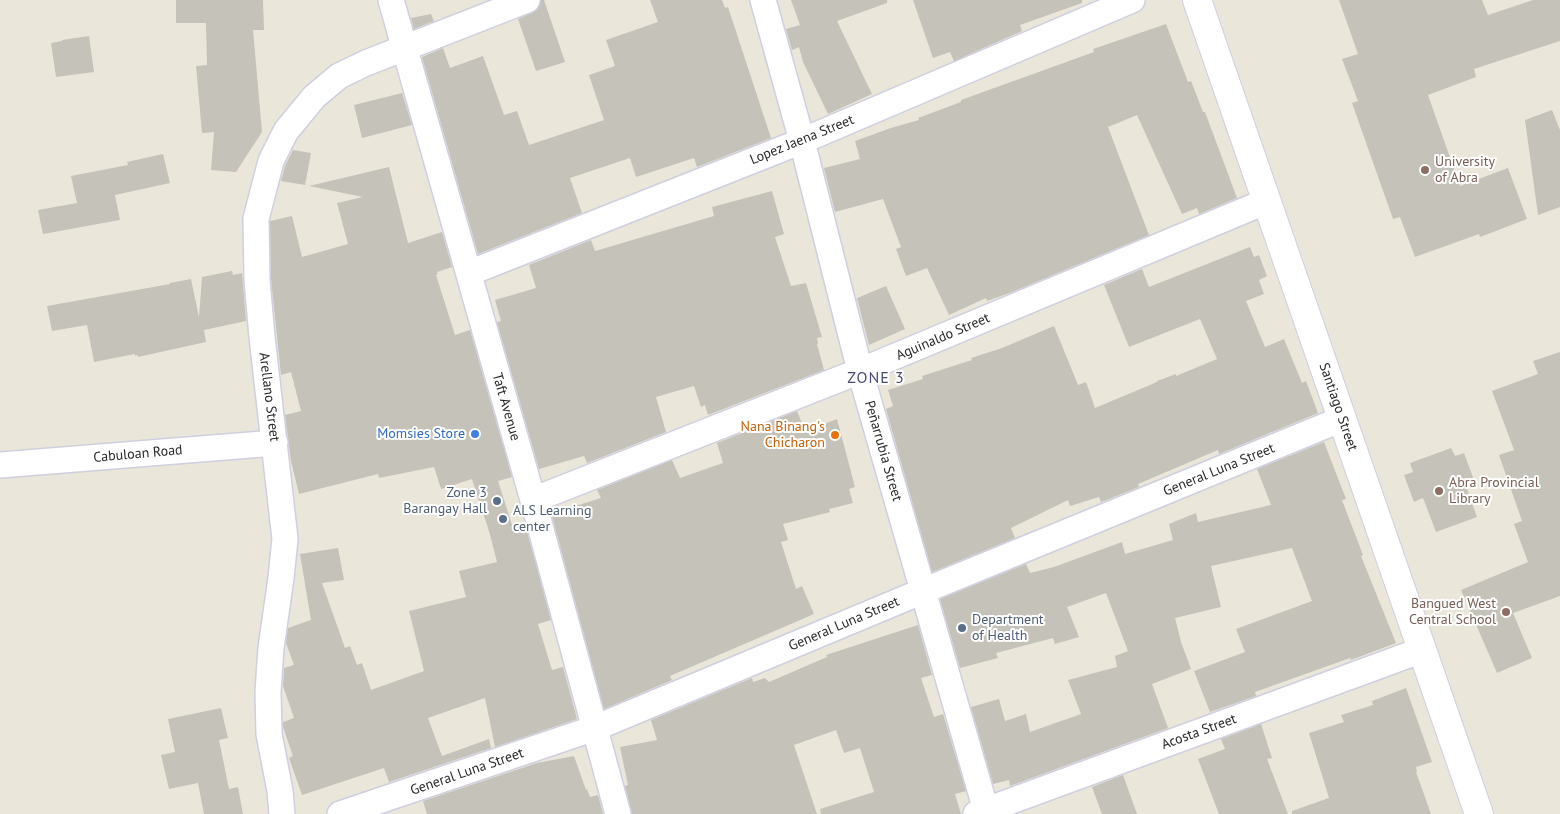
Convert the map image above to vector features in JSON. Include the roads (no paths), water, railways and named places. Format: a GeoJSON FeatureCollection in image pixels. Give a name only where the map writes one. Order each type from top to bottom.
{"type":"FeatureCollection","features":[{"type":"Feature","properties":{"kind":"street","name":"Taft Avenue"},"geometry":{"type":"LineString","coordinates":[[392,0],[533,500],[618,814]]}},
{"type":"Feature","properties":{"kind":"street","name":"Arellano Street"},"geometry":{"type":"LineString","coordinates":[[282,814],[280,791],[269,734],[268,706],[271,648],[285,539],[257,280],[256,219],[270,161],[286,132],[314,97],[339,76],[366,63],[527,0]]}},
{"type":"Feature","properties":{"kind":"street","name":"Peñarrubia Street"},"geometry":{"type":"LineString","coordinates":[[763,0],[802,141],[860,371],[923,591],[983,813]]}},
{"type":"Feature","properties":{"kind":"street","name":"Lopez Jaena Street"},"geometry":{"type":"LineString","coordinates":[[469,273],[802,141],[1132,0]]}},
{"type":"Feature","properties":{"kind":"street","name":"Santiago Street"},"geometry":{"type":"LineString","coordinates":[[1197,0],[1479,814]]}},
{"type":"Feature","properties":{"kind":"street","name":"Aguinaldo Street"},"geometry":{"type":"LineString","coordinates":[[533,500],[860,371],[1267,201]]}},
{"type":"Feature","properties":{"kind":"street","name":"General Luna Street"},"geometry":{"type":"LineString","coordinates":[[340,814],[595,728],[1342,419]]}},
{"type":"Feature","properties":{"kind":"street","name":"Cabuloan Road"},"geometry":{"type":"LineString","coordinates":[[0,465],[275,443]]}},
{"type":"Feature","properties":{"kind":"street","name":"Acosta Street"},"geometry":{"type":"LineString","coordinates":[[983,813],[1422,650]]}},
{"type":"Feature","properties":{"kind":"place","name":"University of Abra"},"geometry":{"type":"Point","coordinates":[1425,170]}},
{"type":"Feature","properties":{"kind":"place","name":"Momsies Store"},"geometry":{"type":"Point","coordinates":[475,434]}},
{"type":"Feature","properties":{"kind":"place","name":"Nana Binang's Chicharon"},"geometry":{"type":"Point","coordinates":[835,435]}},
{"type":"Feature","properties":{"kind":"place","name":"Abra Provincial Library"},"geometry":{"type":"Point","coordinates":[1439,491]}},
{"type":"Feature","properties":{"kind":"place","name":"Zone 3 Barangay Hall"},"geometry":{"type":"Point","coordinates":[497,501]}},
{"type":"Feature","properties":{"kind":"place","name":"ALS Learning center"},"geometry":{"type":"Point","coordinates":[503,519]}},
{"type":"Feature","properties":{"kind":"place","name":"Bangued West Central School"},"geometry":{"type":"Point","coordinates":[1506,612]}},
{"type":"Feature","properties":{"kind":"place","name":"Department of Health"},"geometry":{"type":"Point","coordinates":[962,628]}},
{"type":"Feature","properties":{"kind":"district","name":"ZONE 3"},"geometry":{"type":"Point","coordinates":[876,378]}}]}
